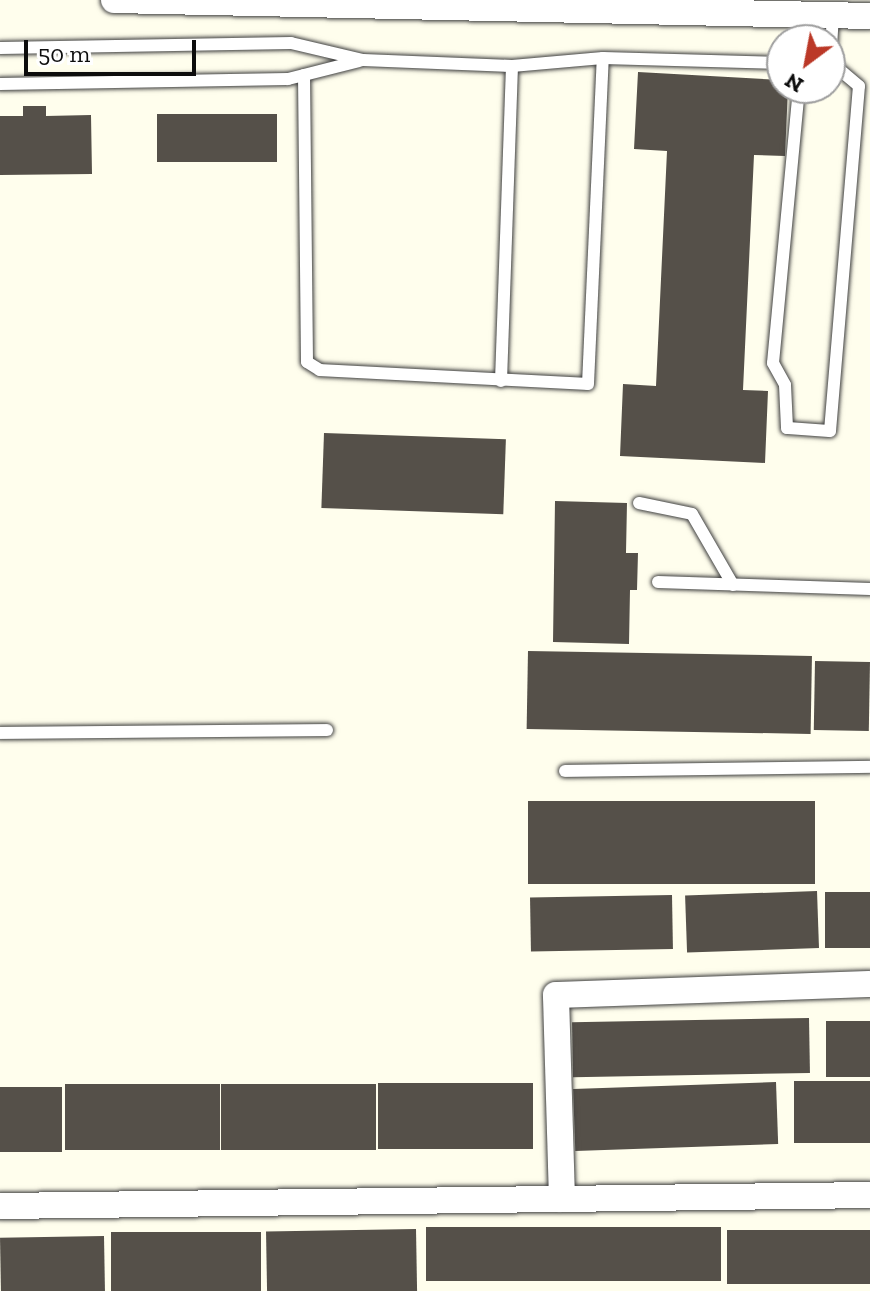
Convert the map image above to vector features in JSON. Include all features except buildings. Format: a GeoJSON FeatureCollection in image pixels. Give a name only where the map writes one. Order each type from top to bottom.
{"type":"FeatureCollection","features":[{"type":"Feature","properties":{"kind":"street"},"geometry":{"type":"LineString","coordinates":[[114,0],[562,3],[870,16]]}},
{"type":"Feature","properties":{"kind":"street"},"geometry":{"type":"LineString","coordinates":[[562,1199],[556,995],[870,984]]}},
{"type":"Feature","properties":{"kind":"street"},"geometry":{"type":"LineString","coordinates":[[0,1206],[870,1195]]}},
{"type":"Feature","properties":{"kind":"lane"},"geometry":{"type":"LineString","coordinates":[[833,15],[833,24]]}},
{"type":"Feature","properties":{"kind":"lane"},"geometry":{"type":"LineString","coordinates":[[0,48],[291,43],[363,60],[512,66],[603,58],[766,63]]}},
{"type":"Feature","properties":{"kind":"lane"},"geometry":{"type":"LineString","coordinates":[[304,75],[307,362],[320,370],[588,384],[603,58]]}},
{"type":"Feature","properties":{"kind":"lane"},"geometry":{"type":"LineString","coordinates":[[0,84],[304,75],[363,60]]}},
{"type":"Feature","properties":{"kind":"lane"},"geometry":{"type":"LineString","coordinates":[[501,381],[512,66]]}},
{"type":"Feature","properties":{"kind":"lane"},"geometry":{"type":"LineString","coordinates":[[797,104],[773,363],[785,385],[787,428],[830,431],[859,86],[846,75]]}},
{"type":"Feature","properties":{"kind":"lane"},"geometry":{"type":"LineString","coordinates":[[639,503],[692,514],[733,585]]}},
{"type":"Feature","properties":{"kind":"lane"},"geometry":{"type":"LineString","coordinates":[[658,582],[870,589]]}},
{"type":"Feature","properties":{"kind":"lane"},"geometry":{"type":"LineString","coordinates":[[0,733],[327,730]]}},
{"type":"Feature","properties":{"kind":"lane"},"geometry":{"type":"LineString","coordinates":[[565,771],[870,767]]}}]}
